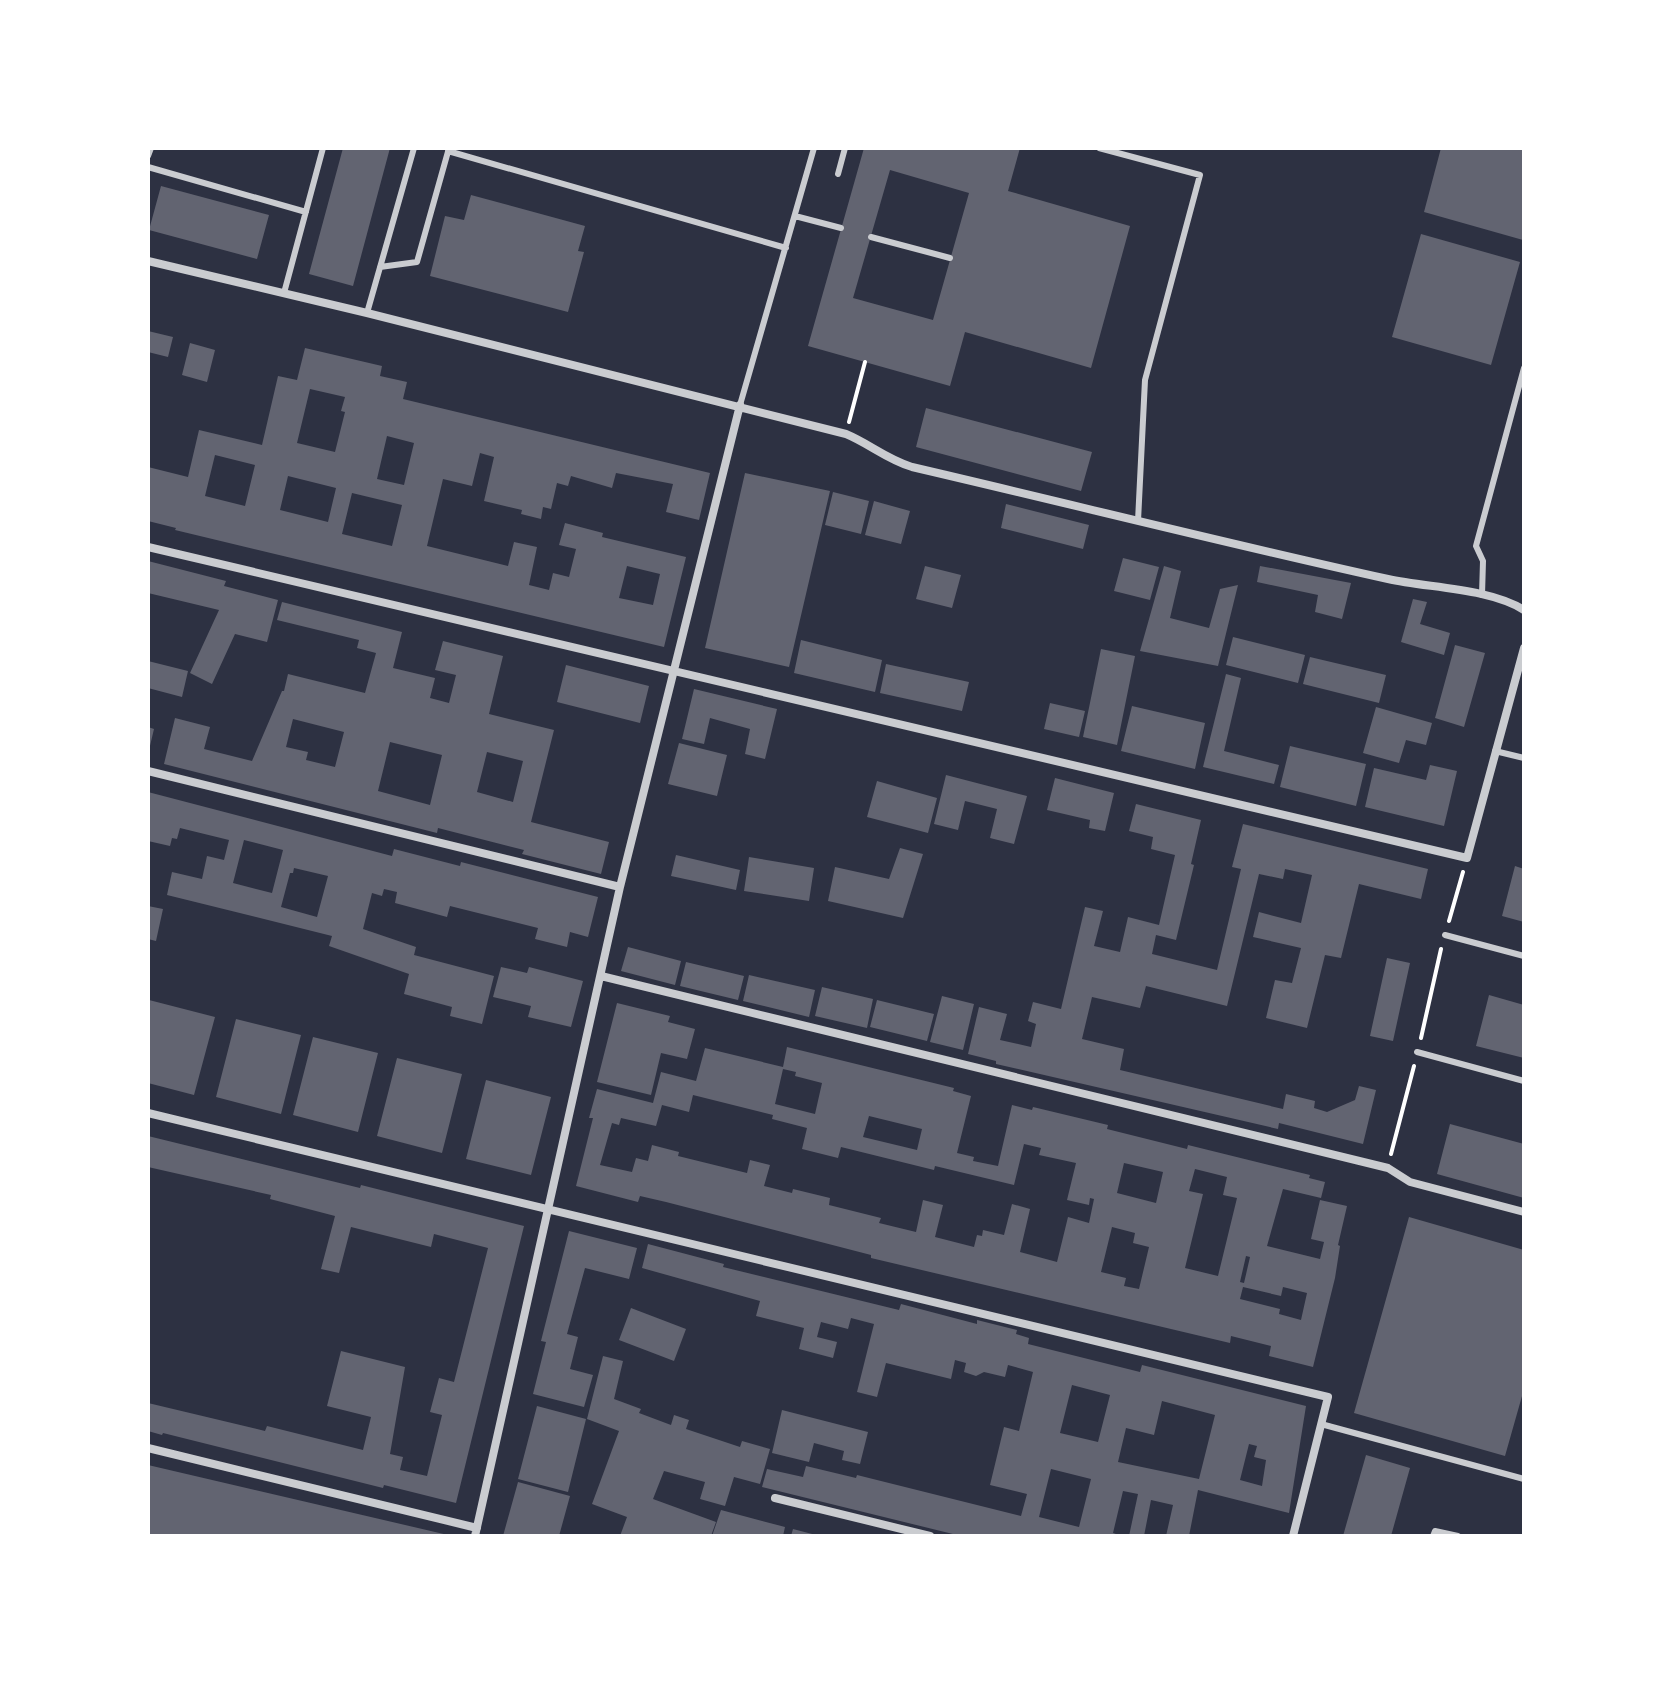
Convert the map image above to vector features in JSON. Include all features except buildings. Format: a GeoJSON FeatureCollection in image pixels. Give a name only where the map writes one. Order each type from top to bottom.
{"type":"FeatureCollection","features":[{"type":"Feature","properties":{"kind":"street"},"geometry":{"type":"LineString","coordinates":[[148,261],[740,405],[846,434],[861,440],[889,460],[912,467],[1392,580],[1482,595],[1524,610]]}},
{"type":"Feature","properties":{"kind":"street"},"geometry":{"type":"LineString","coordinates":[[148,1448],[476,1532],[620,887],[740,405]]}},
{"type":"Feature","properties":{"kind":"street"},"geometry":{"type":"LineString","coordinates":[[148,547],[1467,858],[1524,648]]}},
{"type":"Feature","properties":{"kind":"street"},"geometry":{"type":"LineString","coordinates":[[148,771],[620,887]]}},
{"type":"Feature","properties":{"kind":"street"},"geometry":{"type":"LineString","coordinates":[[601,976],[1388,1168],[1410,1182],[1524,1212]]}},
{"type":"Feature","properties":{"kind":"street"},"geometry":{"type":"LineString","coordinates":[[148,1113],[1328,1397],[1293,1536]]}},
{"type":"Feature","properties":{"kind":"street"},"geometry":{"type":"LineString","coordinates":[[775,1498],[930,1536]]}},
{"type":"Feature","properties":{"kind":"lane"},"geometry":{"type":"LineString","coordinates":[[148,156],[151,148]]}},
{"type":"Feature","properties":{"kind":"lane"},"geometry":{"type":"LineString","coordinates":[[284,293],[323,148]]}},
{"type":"Feature","properties":{"kind":"lane"},"geometry":{"type":"LineString","coordinates":[[367,313],[414,148]]}},
{"type":"Feature","properties":{"kind":"lane"},"geometry":{"type":"LineString","coordinates":[[740,405],[814,148]]}},
{"type":"Feature","properties":{"kind":"lane"},"geometry":{"type":"LineString","coordinates":[[838,174],[845,148]]}},
{"type":"Feature","properties":{"kind":"lane"},"geometry":{"type":"LineString","coordinates":[[1099,148],[1200,175],[1145,380],[1138,521]]}},
{"type":"Feature","properties":{"kind":"lane"},"geometry":{"type":"LineString","coordinates":[[380,267],[417,262],[448,150],[786,248]]}},
{"type":"Feature","properties":{"kind":"lane"},"geometry":{"type":"LineString","coordinates":[[148,167],[306,212]]}},
{"type":"Feature","properties":{"kind":"lane"},"geometry":{"type":"LineString","coordinates":[[795,216],[841,228]]}},
{"type":"Feature","properties":{"kind":"lane"},"geometry":{"type":"LineString","coordinates":[[871,237],[950,258]]}},
{"type":"Feature","properties":{"kind":"lane"},"geometry":{"type":"LineString","coordinates":[[1482,595],[1483,561],[1476,546],[1524,368]]}},
{"type":"Feature","properties":{"kind":"lane"},"geometry":{"type":"LineString","coordinates":[[1495,751],[1524,758]]}},
{"type":"Feature","properties":{"kind":"lane"},"geometry":{"type":"LineString","coordinates":[[1445,935],[1524,956]]}},
{"type":"Feature","properties":{"kind":"lane"},"geometry":{"type":"LineString","coordinates":[[1417,1052],[1524,1081]]}},
{"type":"Feature","properties":{"kind":"lane"},"geometry":{"type":"LineString","coordinates":[[1321,1424],[1524,1479]]}},
{"type":"Feature","properties":{"kind":"lane"},"geometry":{"type":"LineString","coordinates":[[1433,1536],[1435,1531],[1458,1536]]}},
{"type":"Feature","properties":{"kind":"path"},"geometry":{"type":"LineString","coordinates":[[846,434],[865,362]]}},
{"type":"Feature","properties":{"kind":"path"},"geometry":{"type":"LineString","coordinates":[[1388,1168],[1467,858]]}}]}
